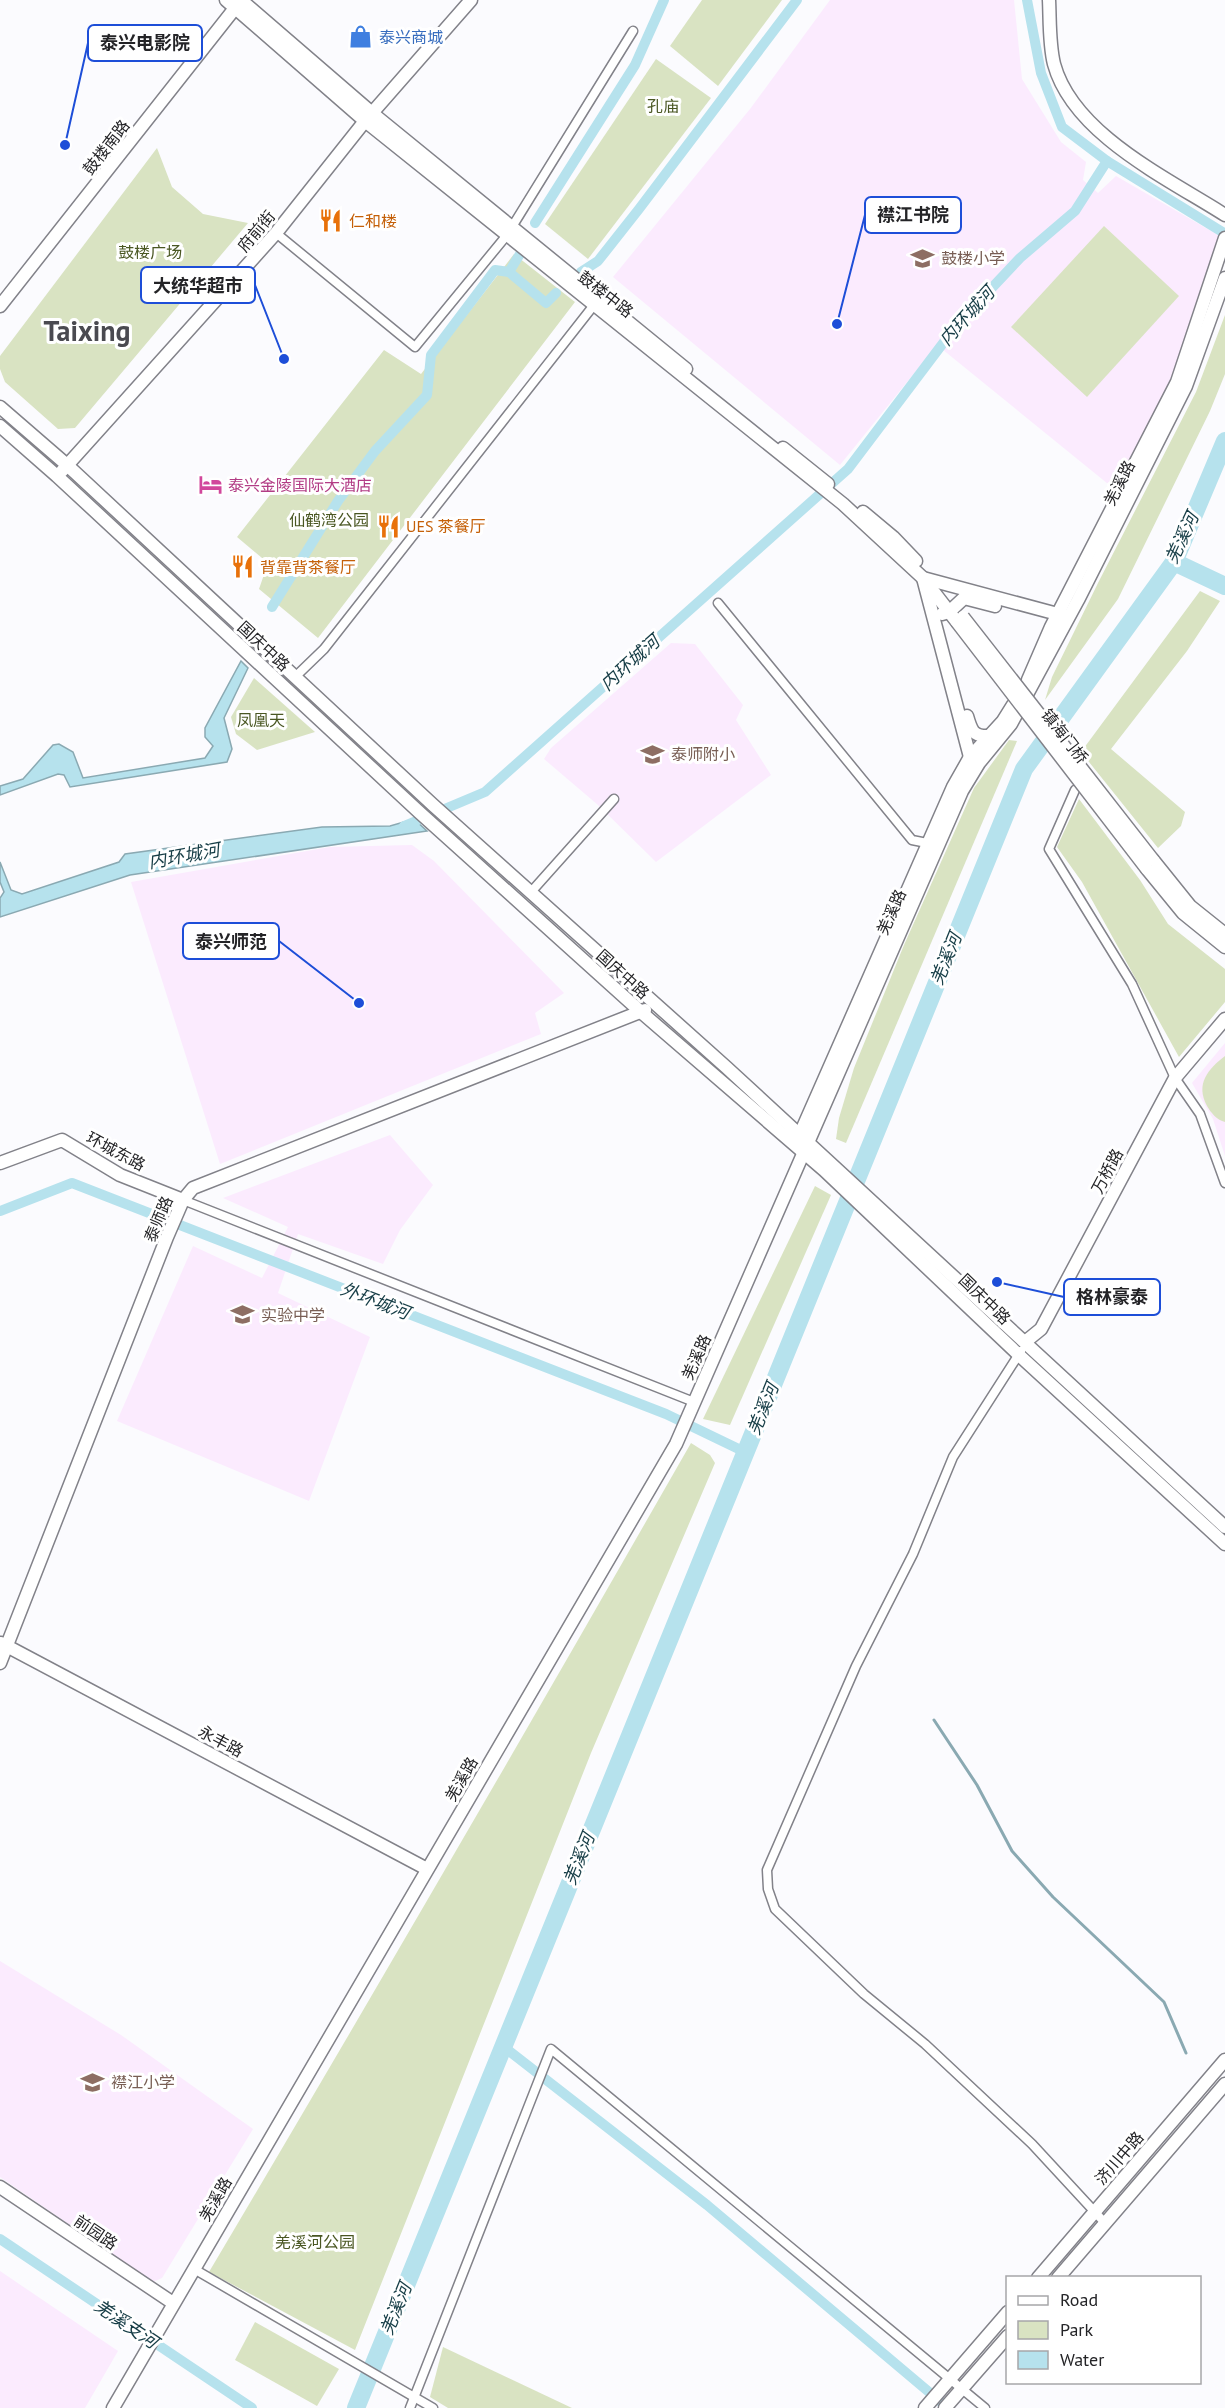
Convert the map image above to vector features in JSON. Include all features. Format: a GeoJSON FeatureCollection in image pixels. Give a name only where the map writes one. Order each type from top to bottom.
{"type":"FeatureCollection","features":[{"type":"Feature","properties":{"kind":"street","name":"府前街"},"geometry":{"type":"LineString","coordinates":[[57,476],[276,233],[369,117],[471,0]]}},
{"type":"Feature","properties":{"kind":"street"},"geometry":{"type":"LineString","coordinates":[[1048,0],[1054,64],[1075,106],[1102,136],[1225,215]]}},
{"type":"Feature","properties":{"kind":"street","name":"鼓楼中路"},"geometry":{"type":"LineString","coordinates":[[236,2],[369,117],[510,231],[594,305],[828,488]]}},
{"type":"Feature","properties":{"kind":"street","name":"鼓楼南路"},"geometry":{"type":"LineString","coordinates":[[0,306],[236,2]]}},
{"type":"Feature","properties":{"kind":"street"},"geometry":{"type":"LineString","coordinates":[[276,233],[415,347],[510,231],[633,31]]}},
{"type":"Feature","properties":{"kind":"street"},"geometry":{"type":"LineString","coordinates":[[510,231],[828,488]]}},
{"type":"Feature","properties":{"kind":"street","name":"羌溪路"},"geometry":{"type":"LineString","coordinates":[[974,760],[1011,724],[1176,382],[1225,238]]}},
{"type":"Feature","properties":{"kind":"street","name":"羌溪路"},"geometry":{"type":"LineString","coordinates":[[113,2408],[676,1444],[802,1144],[934,844],[962,791],[974,760],[1025,686],[1186,386],[1225,278]]}},
{"type":"Feature","properties":{"kind":"street"},"geometry":{"type":"LineString","coordinates":[[295,677],[324,648],[594,305]]}},
{"type":"Feature","properties":{"kind":"street","name":"国庆中路"},"geometry":{"type":"LineString","coordinates":[[0,406],[67,465],[433,805],[658,1006],[802,1144]]}},
{"type":"Feature","properties":{"kind":"street","name":"国庆中路"},"geometry":{"type":"LineString","coordinates":[[0,426],[57,476],[419,813],[641,1012],[827,1166],[1025,1342],[1225,1527]]}},
{"type":"Feature","properties":{"kind":"street","name":"镇海门桥"},"geometry":{"type":"LineString","coordinates":[[828,488],[893,537],[1150,865]]}},
{"type":"Feature","properties":{"kind":"street"},"geometry":{"type":"LineString","coordinates":[[928,579],[1061,620]]}},
{"type":"Feature","properties":{"kind":"street"},"geometry":{"type":"LineString","coordinates":[[928,579],[974,760]]}},
{"type":"Feature","properties":{"kind":"street"},"geometry":{"type":"LineString","coordinates":[[989,736],[979,737],[971,731],[939,616],[956,615],[964,598],[1061,620]]}},
{"type":"Feature","properties":{"kind":"street"},"geometry":{"type":"LineString","coordinates":[[718,603],[912,840],[934,844]]}},
{"type":"Feature","properties":{"kind":"street"},"geometry":{"type":"LineString","coordinates":[[1075,790],[1049,849],[1132,984],[1175,1077],[1200,1114],[1225,1183]]}},
{"type":"Feature","properties":{"kind":"street"},"geometry":{"type":"LineString","coordinates":[[531,892],[614,799]]}},
{"type":"Feature","properties":{"kind":"street"},"geometry":{"type":"LineString","coordinates":[[1150,865],[1190,906],[1225,934]]}},
{"type":"Feature","properties":{"kind":"street"},"geometry":{"type":"LineString","coordinates":[[1150,865],[1183,913],[1225,947]]}},
{"type":"Feature","properties":{"kind":"street","name":"泰师路"},"geometry":{"type":"LineString","coordinates":[[0,1663],[3,1644],[180,1205],[193,1188],[658,1006]]}},
{"type":"Feature","properties":{"kind":"street","name":"万桥路"},"geometry":{"type":"LineString","coordinates":[[1025,1342],[1041,1329],[1175,1077],[1225,1019]]}},
{"type":"Feature","properties":{"kind":"street","name":"环城东路"},"geometry":{"type":"LineString","coordinates":[[0,1162],[62,1140],[120,1175],[180,1205]]}},
{"type":"Feature","properties":{"kind":"street"},"geometry":{"type":"LineString","coordinates":[[180,1205],[694,1402]]}},
{"type":"Feature","properties":{"kind":"street","name":"国庆中路"},"geometry":{"type":"LineString","coordinates":[[891,1225],[1018,1354],[1225,1545]]}},
{"type":"Feature","properties":{"kind":"street"},"geometry":{"type":"LineString","coordinates":[[1025,1342],[953,1457],[913,1554],[856,1666],[767,1870],[768,1889],[776,1909],[864,1994],[925,2044],[1032,2144],[1105,2223]]}},
{"type":"Feature","properties":{"kind":"street","name":"永丰路"},"geometry":{"type":"LineString","coordinates":[[3,1644],[427,1869]]}},
{"type":"Feature","properties":{"kind":"street"},"geometry":{"type":"LineString","coordinates":[[410,2408],[551,2049],[960,2391],[985,2408]]}},
{"type":"Feature","properties":{"kind":"street","name":"济川中路"},"geometry":{"type":"LineString","coordinates":[[1039,2276],[1225,2060]]}},
{"type":"Feature","properties":{"kind":"street","name":"济川中路"},"geometry":{"type":"LineString","coordinates":[[1059,2276],[1225,2084]]}},
{"type":"Feature","properties":{"kind":"street","name":"前园路"},"geometry":{"type":"LineString","coordinates":[[0,2187],[171,2308]]}},
{"type":"Feature","properties":{"kind":"street"},"geometry":{"type":"LineString","coordinates":[[194,2269],[433,2408]]}},
{"type":"Feature","properties":{"kind":"street"},"geometry":{"type":"LineString","coordinates":[[925,2408],[1006,2314]]}},
{"type":"Feature","properties":{"kind":"street"},"geometry":{"type":"LineString","coordinates":[[945,2408],[1006,2338]]}},
{"type":"Feature","properties":{"kind":"shaded area","name":"鼓楼小学"},"geometry":{"type":"Polygon","coordinates":[[[830,0],[1014,0],[1022,79],[1061,142],[1086,162],[1083,180],[1098,193],[1116,176],[1225,239],[1171,387],[1113,488],[937,345],[840,465],[613,277],[750,109],[830,0]]]}},
{"type":"Feature","properties":{"kind":"shaded area","name":"泰师附小"},"geometry":{"type":"Polygon","coordinates":[[[671,643],[695,644],[743,705],[736,720],[771,775],[656,862],[598,805],[544,759],[551,748],[671,643]]]}},
{"type":"Feature","properties":{"kind":"shaded area"},"geometry":{"type":"Polygon","coordinates":[[[412,845],[434,861],[564,993],[535,1013],[541,1034],[220,1164],[131,882],[330,847],[412,845]]]}},
{"type":"Feature","properties":{"kind":"shaded area"},"geometry":{"type":"Polygon","coordinates":[[[1225,1043],[1225,1156],[1213,1119],[1192,1083],[1225,1043]]]}},
{"type":"Feature","properties":{"kind":"shaded area","name":"实验中学"},"geometry":{"type":"Polygon","coordinates":[[[390,1135],[433,1185],[400,1230],[383,1264],[298,1234],[278,1293],[370,1337],[309,1501],[117,1421],[193,1246],[262,1278],[288,1227],[223,1198],[390,1135]]]}},
{"type":"Feature","properties":{"kind":"shaded area","name":"襟江小学"},"geometry":{"type":"Polygon","coordinates":[[[0,1961],[121,2035],[253,2129],[162,2278],[153,2282],[0,2177],[0,1961]]]}},
{"type":"Feature","properties":{"kind":"shaded area"},"geometry":{"type":"Polygon","coordinates":[[[0,2271],[118,2351],[85,2408],[0,2408],[0,2271]]]}},
{"type":"Feature","properties":{"kind":"green space"},"geometry":{"type":"Polygon","coordinates":[[[702,0],[782,0],[718,86],[670,46],[702,0]]]}},
{"type":"Feature","properties":{"kind":"green space","name":"孔庙"},"geometry":{"type":"Polygon","coordinates":[[[656,59],[711,98],[588,259],[545,224],[656,59]]]}},
{"type":"Feature","properties":{"kind":"green space","name":"鼓楼广场"},"geometry":{"type":"Polygon","coordinates":[[[157,148],[172,187],[203,214],[248,223],[75,428],[58,429],[5,382],[0,369],[0,356],[157,148]]]}},
{"type":"Feature","properties":{"kind":"green space"},"geometry":{"type":"Polygon","coordinates":[[[1104,226],[1179,296],[1087,397],[1011,327],[1104,226]]]}},
{"type":"Feature","properties":{"kind":"green space","name":"仙鹤湾公园"},"geometry":{"type":"Polygon","coordinates":[[[514,254],[575,302],[318,638],[259,589],[268,563],[237,537],[384,350],[421,374],[514,254]]]}},
{"type":"Feature","properties":{"kind":"green space"},"geometry":{"type":"Polygon","coordinates":[[[1225,315],[1225,374],[1210,411],[1118,599],[1045,700],[1052,677],[1098,583],[1196,392],[1225,315]]]}},
{"type":"Feature","properties":{"kind":"green space"},"geometry":{"type":"Polygon","coordinates":[[[1200,591],[1220,601],[1187,651],[1111,749],[1185,812],[1181,826],[1158,848],[1081,752],[1200,591]]]}},
{"type":"Feature","properties":{"kind":"green space","name":"凤凰天"},"geometry":{"type":"Polygon","coordinates":[[[254,678],[315,732],[257,750],[236,734],[231,717],[254,678]]]}},
{"type":"Feature","properties":{"kind":"green space"},"geometry":{"type":"Polygon","coordinates":[[[1009,740],[1017,741],[846,1143],[836,1139],[839,1118],[854,1068],[904,945],[974,788],[1009,740]]]}},
{"type":"Feature","properties":{"kind":"green space"},"geometry":{"type":"Polygon","coordinates":[[[1079,799],[1140,880],[1168,924],[1225,969],[1225,1002],[1179,1057],[1082,882],[1057,847],[1079,799]]]}},
{"type":"Feature","properties":{"kind":"green space"},"geometry":{"type":"Polygon","coordinates":[[[1225,1056],[1225,1122],[1210,1111],[1202,1091],[1205,1078],[1213,1066],[1225,1056]]]}},
{"type":"Feature","properties":{"kind":"green space"},"geometry":{"type":"Polygon","coordinates":[[[815,1186],[831,1195],[730,1425],[703,1419],[815,1186]]]}},
{"type":"Feature","properties":{"kind":"green space","name":"羌溪河公园"},"geometry":{"type":"Polygon","coordinates":[[[691,1443],[710,1455],[715,1463],[591,1753],[355,2350],[209,2272],[452,1859],[691,1443]]]}},
{"type":"Feature","properties":{"kind":"green space"},"geometry":{"type":"Polygon","coordinates":[[[255,2322],[339,2369],[317,2406],[235,2360],[255,2322]]]}},
{"type":"Feature","properties":{"kind":"green space"},"geometry":{"type":"Polygon","coordinates":[[[443,2347],[572,2408],[448,2408],[430,2397],[443,2347]]]}},
{"type":"Feature","properties":{"kind":"water"},"geometry":{"type":"Polygon","coordinates":[[[241,661],[248,668],[224,718],[232,749],[227,762],[70,787],[64,775],[58,774],[0,795],[0,786],[23,779],[53,745],[59,744],[73,752],[83,778],[205,758],[213,746],[205,737],[205,728],[241,661]]]}},
{"type":"Feature","properties":{"kind":"water"},"geometry":{"type":"Polygon","coordinates":[[[414,819],[427,831],[130,875],[0,917],[0,898],[4,892],[0,882],[0,862],[11,890],[22,894],[119,862],[125,854],[322,827],[390,826],[414,819]]]}},
{"type":"Feature","properties":{"kind":"waterway"},"geometry":{"type":"LineString","coordinates":[[535,223],[635,65],[664,0]]}},
{"type":"Feature","properties":{"kind":"waterway"},"geometry":{"type":"LineString","coordinates":[[581,272],[598,261],[797,0]]}},
{"type":"Feature","properties":{"kind":"waterway"},"geometry":{"type":"LineString","coordinates":[[1027,0],[1041,73],[1062,127],[1107,161],[1224,233]]}},
{"type":"Feature","properties":{"kind":"waterway","name":"内环城河"},"geometry":{"type":"LineString","coordinates":[[404,826],[485,792],[848,469],[956,326],[1020,258],[1075,211],[1107,161]]}},
{"type":"Feature","properties":{"kind":"waterway"},"geometry":{"type":"LineString","coordinates":[[509,272],[520,254]]}},
{"type":"Feature","properties":{"kind":"waterway"},"geometry":{"type":"LineString","coordinates":[[272,607],[338,501],[375,451],[427,395],[431,355],[495,270],[509,272],[546,303],[556,293]]}},
{"type":"Feature","properties":{"kind":"waterway","name":"羌溪河"},"geometry":{"type":"LineString","coordinates":[[356,2408],[1024,769],[1174,562],[1225,441]]}},
{"type":"Feature","properties":{"kind":"waterway"},"geometry":{"type":"LineString","coordinates":[[1174,562],[1225,586]]}},
{"type":"Feature","properties":{"kind":"waterway","name":"外环城河"},"geometry":{"type":"LineString","coordinates":[[0,1211],[72,1183],[666,1414],[747,1453]]}},
{"type":"Feature","properties":{"kind":"waterway"},"geometry":{"type":"LineString","coordinates":[[934,1720],[977,1785],[1012,1851],[1053,1897],[1164,2002],[1186,2053]]}},
{"type":"Feature","properties":{"kind":"waterway"},"geometry":{"type":"LineString","coordinates":[[504,2047],[707,2205],[948,2408]]}},
{"type":"Feature","properties":{"kind":"waterway","name":"羌溪支河"},"geometry":{"type":"LineString","coordinates":[[0,2239],[252,2408]]}},
{"type":"Feature","properties":{"kind":"place","name":"泰兴商城"},"geometry":{"type":"Point","coordinates":[361,37]}},
{"type":"Feature","properties":{"kind":"place","name":"泰兴电影院"},"geometry":{"type":"Point","coordinates":[65,145]}},
{"type":"Feature","properties":{"kind":"place","name":"仁和楼"},"geometry":{"type":"Point","coordinates":[331,221]}},
{"type":"Feature","properties":{"kind":"place","name":"鼓楼小学"},"geometry":{"type":"Point","coordinates":[923,258]}},
{"type":"Feature","properties":{"kind":"place","name":"襟江书院"},"geometry":{"type":"Point","coordinates":[837,324]}},
{"type":"Feature","properties":{"kind":"place","name":"大统华超市"},"geometry":{"type":"Point","coordinates":[284,359]}},
{"type":"Feature","properties":{"kind":"place","name":"泰兴金陵国际大酒店"},"geometry":{"type":"Point","coordinates":[210,485]}},
{"type":"Feature","properties":{"kind":"place","name":"UES 茶餐厅"},"geometry":{"type":"Point","coordinates":[388,526]}},
{"type":"Feature","properties":{"kind":"place","name":"背靠背茶餐厅"},"geometry":{"type":"Point","coordinates":[242,567]}},
{"type":"Feature","properties":{"kind":"place","name":"泰师附小"},"geometry":{"type":"Point","coordinates":[653,754]}},
{"type":"Feature","properties":{"kind":"place","name":"泰兴师范"},"geometry":{"type":"Point","coordinates":[359,1003]}},
{"type":"Feature","properties":{"kind":"place","name":"格林豪泰"},"geometry":{"type":"Point","coordinates":[997,1282]}},
{"type":"Feature","properties":{"kind":"place","name":"实验中学"},"geometry":{"type":"Point","coordinates":[243,1315]}},
{"type":"Feature","properties":{"kind":"place","name":"襟江小学"},"geometry":{"type":"Point","coordinates":[93,2082]}},
{"type":"Feature","properties":{"kind":"district","name":"Taixing"},"geometry":{"type":"Point","coordinates":[87,331]}}]}
